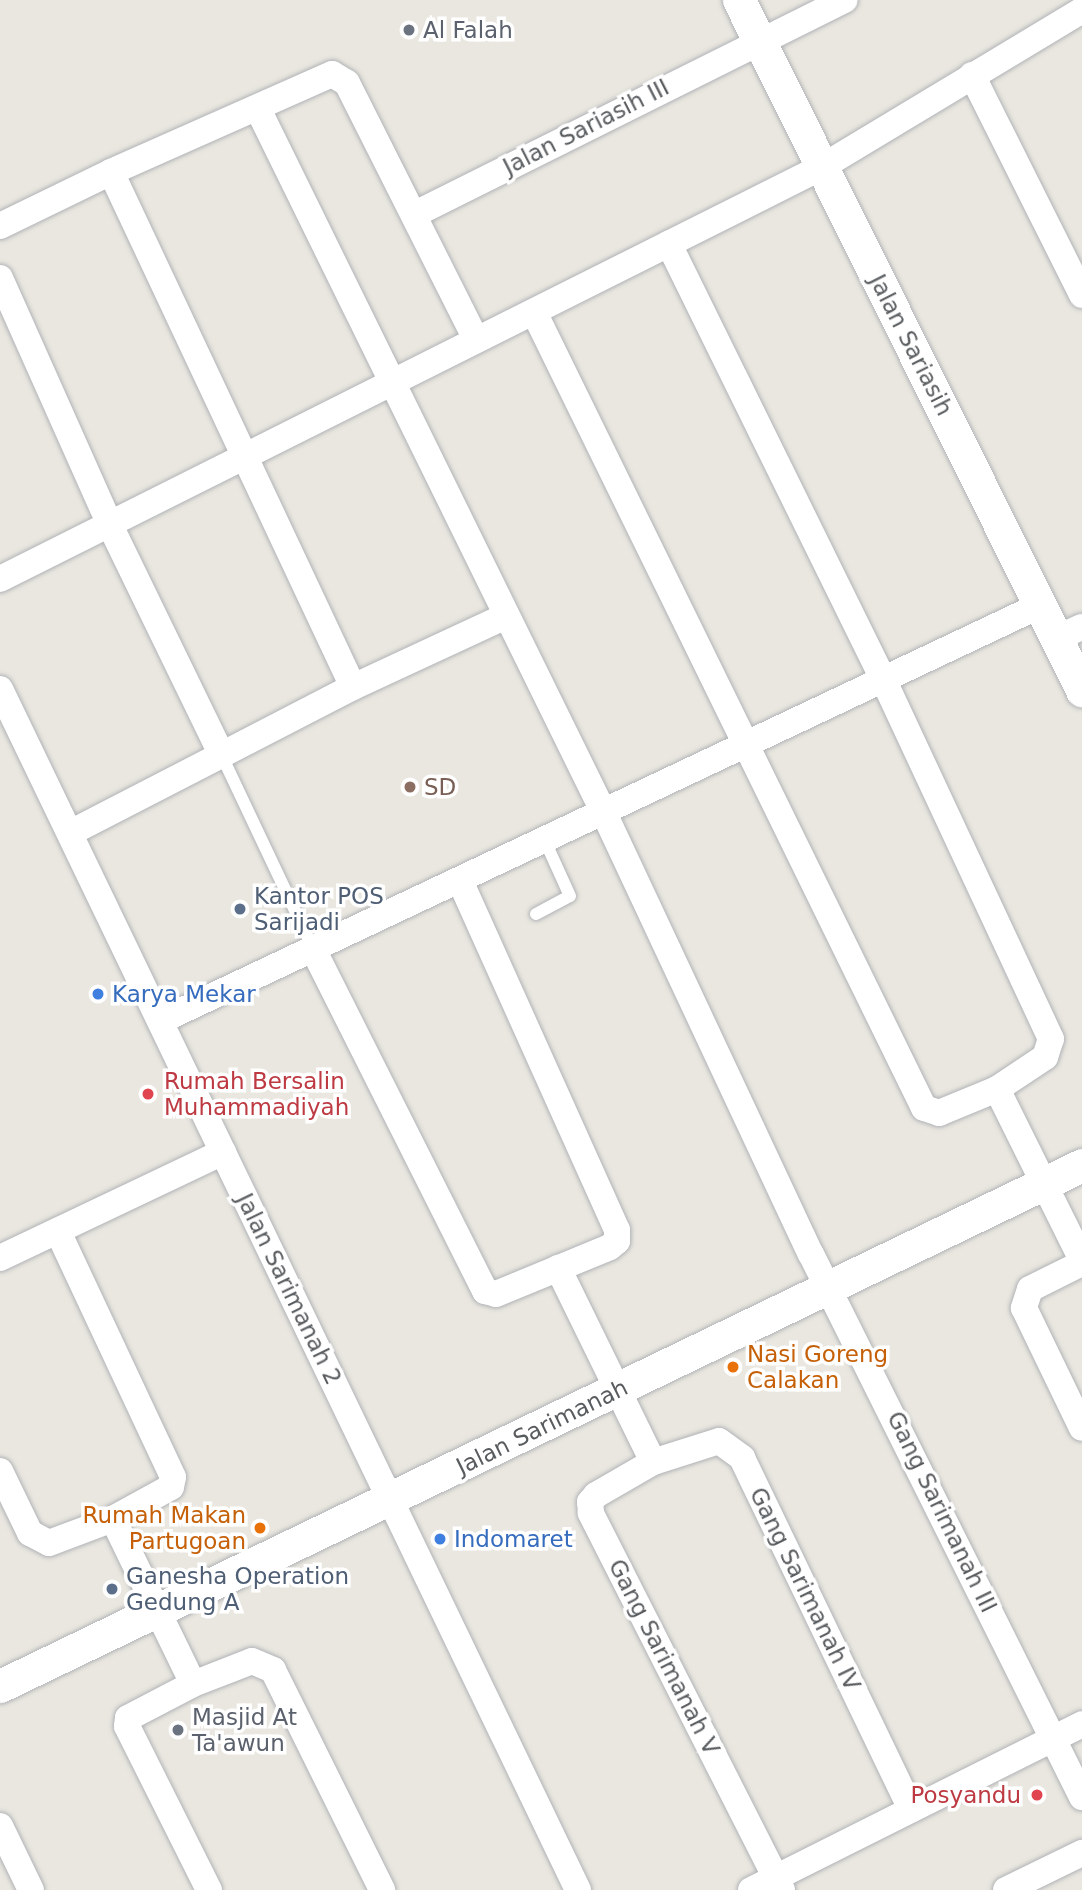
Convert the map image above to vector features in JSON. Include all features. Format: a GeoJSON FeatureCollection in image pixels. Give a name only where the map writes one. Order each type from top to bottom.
{"type":"FeatureCollection","features":[{"type":"Feature","properties":{"kind":"street","name":"Jalan Sariasih"},"geometry":{"type":"LineString","coordinates":[[739,0],[1041,605],[1069,633],[1082,690]]}},
{"type":"Feature","properties":{"kind":"street","name":"Jalan Sariasih III"},"geometry":{"type":"LineString","coordinates":[[415,214],[758,40],[845,0]]}},
{"type":"Feature","properties":{"kind":"street"},"geometry":{"type":"LineString","coordinates":[[0,579],[822,167],[1082,10]]}},
{"type":"Feature","properties":{"kind":"street"},"geometry":{"type":"LineString","coordinates":[[0,226],[111,172],[258,109],[326,75],[343,78],[415,214],[476,340]]}},
{"type":"Feature","properties":{"kind":"street"},"geometry":{"type":"LineString","coordinates":[[972,75],[1082,295]]}},
{"type":"Feature","properties":{"kind":"street","name":"Gang Sarimanah III"},"geometry":{"type":"LineString","coordinates":[[258,109],[604,813],[811,1254],[831,1286],[1082,1797]]}},
{"type":"Feature","properties":{"kind":"street"},"geometry":{"type":"LineString","coordinates":[[111,172],[353,687]]}},
{"type":"Feature","properties":{"kind":"street"},"geometry":{"type":"LineString","coordinates":[[534,312],[744,747],[925,1108],[939,1113],[997,1089],[1045,1057],[1052,1049],[1051,1039],[882,677],[669,244]]}},
{"type":"Feature","properties":{"kind":"street"},"geometry":{"type":"LineString","coordinates":[[0,278],[109,523],[221,754]]}},
{"type":"Feature","properties":{"kind":"street"},"geometry":{"type":"LineString","coordinates":[[160,1021],[744,747],[882,677],[1041,605]]}},
{"type":"Feature","properties":{"kind":"street"},"geometry":{"type":"LineString","coordinates":[[70,833],[353,687],[506,616]]}},
{"type":"Feature","properties":{"kind":"street","name":"Jalan Sarimanah 2"},"geometry":{"type":"LineString","coordinates":[[0,689],[578,1890]]}},
{"type":"Feature","properties":{"kind":"street"},"geometry":{"type":"LineString","coordinates":[[313,949],[485,1292],[496,1294],[615,1245],[617,1230],[460,881]]}},
{"type":"Feature","properties":{"kind":"street"},"geometry":{"type":"LineString","coordinates":[[997,1089],[1041,1185],[1082,1261],[1030,1289],[1024,1308],[1082,1427]]}},
{"type":"Feature","properties":{"kind":"street"},"geometry":{"type":"LineString","coordinates":[[0,1258],[223,1152]]}},
{"type":"Feature","properties":{"kind":"street","name":"Jalan Sarimanah"},"geometry":{"type":"LineString","coordinates":[[0,1686],[158,1606],[391,1501],[1082,1165]]}},
{"type":"Feature","properties":{"kind":"street"},"geometry":{"type":"LineString","coordinates":[[0,1471],[30,1533],[49,1543],[113,1519],[165,1494],[173,1477],[58,1231]]}},
{"type":"Feature","properties":{"kind":"street"},"geometry":{"type":"LineString","coordinates":[[558,1268],[653,1462]]}},
{"type":"Feature","properties":{"kind":"street","name":"Gang Sarimanah IV"},"geometry":{"type":"LineString","coordinates":[[653,1462],[719,1441],[742,1458],[911,1809]]}},
{"type":"Feature","properties":{"kind":"street","name":"Gang Sarimanah V"},"geometry":{"type":"LineString","coordinates":[[653,1462],[596,1495],[590,1502],[591,1513],[779,1884]]}},
{"type":"Feature","properties":{"kind":"street"},"geometry":{"type":"LineString","coordinates":[[113,1519],[158,1606],[193,1684]]}},
{"type":"Feature","properties":{"kind":"street"},"geometry":{"type":"LineString","coordinates":[[209,1890],[127,1726],[133,1712],[193,1684],[252,1661],[273,1670],[382,1890]]}},
{"type":"Feature","properties":{"kind":"street"},"geometry":{"type":"LineString","coordinates":[[751,1890],[779,1884],[911,1809],[1082,1724]]}},
{"type":"Feature","properties":{"kind":"street"},"geometry":{"type":"LineString","coordinates":[[0,1826],[32,1890]]}},
{"type":"Feature","properties":{"kind":"street"},"geometry":{"type":"LineString","coordinates":[[1006,1890],[1082,1853]]}},
{"type":"Feature","properties":{"kind":"lane"},"geometry":{"type":"LineString","coordinates":[[221,754],[313,949]]}},
{"type":"Feature","properties":{"kind":"lane"},"geometry":{"type":"LineString","coordinates":[[536,914],[570,896],[545,841]]}},
{"type":"Feature","properties":{"kind":"place","name":"Al Falah"},"geometry":{"type":"Point","coordinates":[409,30]}},
{"type":"Feature","properties":{"kind":"place","name":"SD"},"geometry":{"type":"Point","coordinates":[410,787]}},
{"type":"Feature","properties":{"kind":"place","name":"Kantor POS Sarijadi"},"geometry":{"type":"Point","coordinates":[240,909]}},
{"type":"Feature","properties":{"kind":"place","name":"Karya Mekar"},"geometry":{"type":"Point","coordinates":[98,994]}},
{"type":"Feature","properties":{"kind":"place","name":"Rumah Bersalin Muhammadiyah"},"geometry":{"type":"Point","coordinates":[148,1094]}},
{"type":"Feature","properties":{"kind":"place","name":"Nasi Goreng Calakan"},"geometry":{"type":"Point","coordinates":[733,1367]}},
{"type":"Feature","properties":{"kind":"place","name":"Rumah Makan Partugoan"},"geometry":{"type":"Point","coordinates":[260,1528]}},
{"type":"Feature","properties":{"kind":"place","name":"Indomaret"},"geometry":{"type":"Point","coordinates":[440,1539]}},
{"type":"Feature","properties":{"kind":"place","name":"Ganesha Operation Gedung A"},"geometry":{"type":"Point","coordinates":[112,1589]}},
{"type":"Feature","properties":{"kind":"place","name":"Masjid At Ta'awun"},"geometry":{"type":"Point","coordinates":[178,1730]}},
{"type":"Feature","properties":{"kind":"place","name":"Posyandu"},"geometry":{"type":"Point","coordinates":[1037,1795]}}]}
